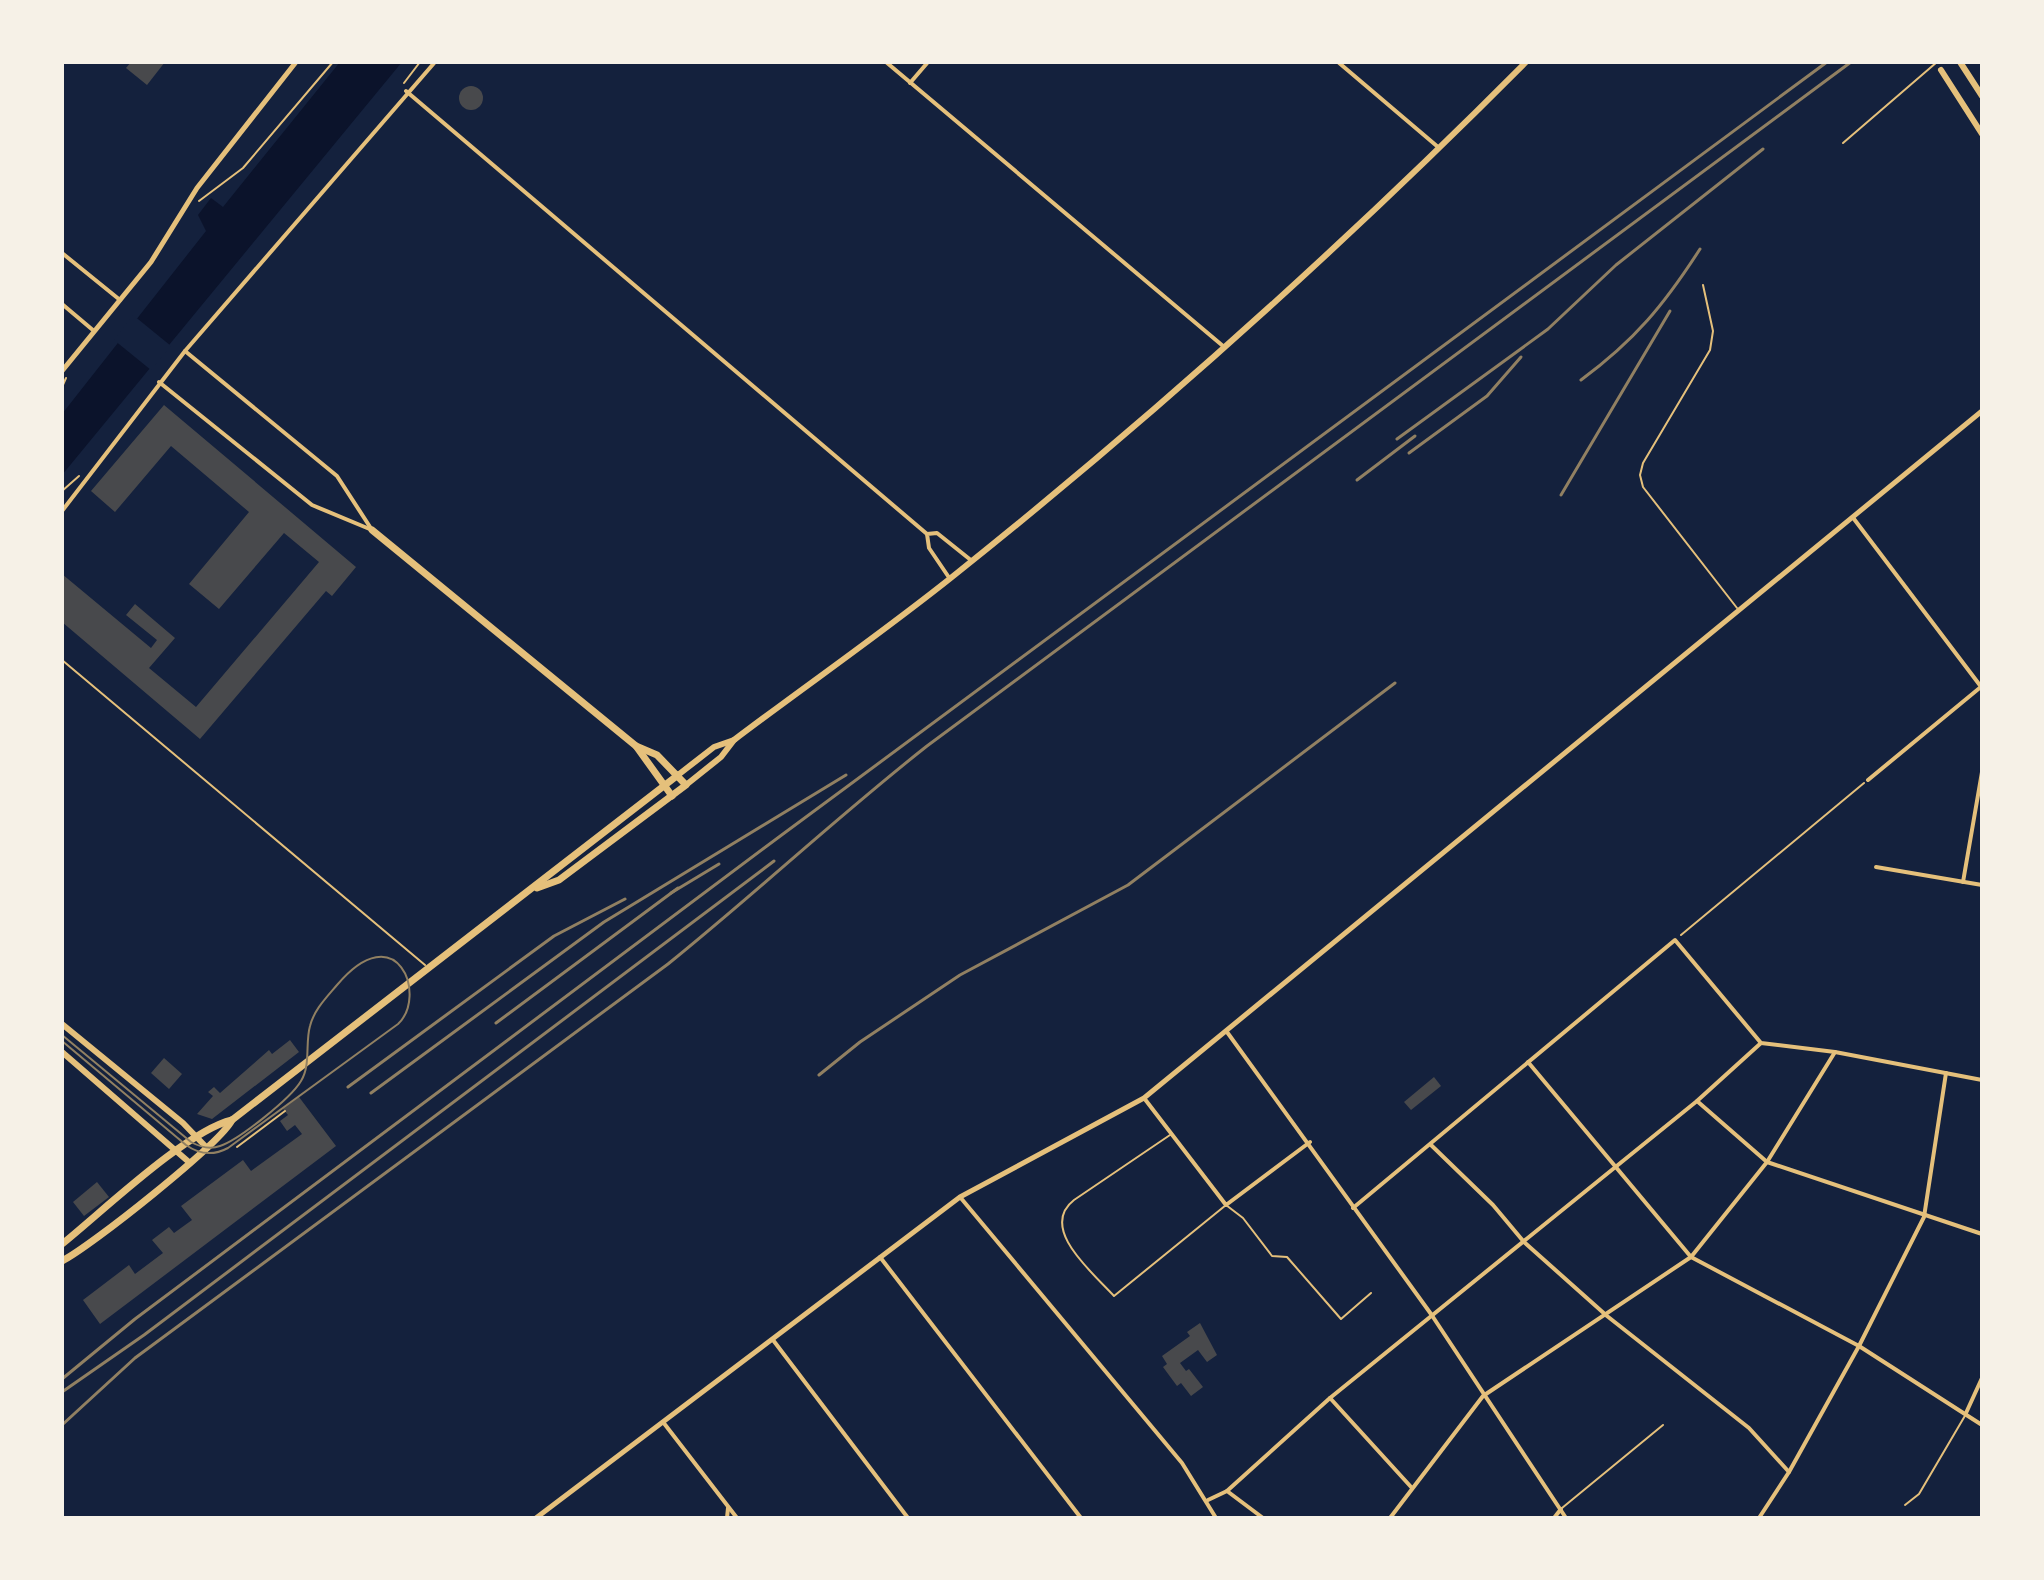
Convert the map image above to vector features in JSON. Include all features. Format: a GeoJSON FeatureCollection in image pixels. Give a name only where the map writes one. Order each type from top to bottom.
{"type":"FeatureCollection","features":[{"type":"Feature","properties":{"kind":"main road"},"geometry":{"type":"LineString","coordinates":[[535,888],[559,880],[672,796],[721,757],[734,740],[972,561],[1223,346],[1440,149],[1526,62]]}},
{"type":"Feature","properties":{"kind":"main road"},"geometry":{"type":"LineString","coordinates":[[1960,62],[1982,96]]}},
{"type":"Feature","properties":{"kind":"main road"},"geometry":{"type":"LineString","coordinates":[[1941,70],[1982,134]]}},
{"type":"Feature","properties":{"kind":"main road"},"geometry":{"type":"LineString","coordinates":[[372,530],[636,746],[657,755],[686,785]]}},
{"type":"Feature","properties":{"kind":"main road"},"geometry":{"type":"LineString","coordinates":[[78,1251],[65,1242],[177,1151],[220,1123],[232,1120],[714,747],[734,740]]}},
{"type":"Feature","properties":{"kind":"main road"},"geometry":{"type":"LineString","coordinates":[[636,746],[672,796]]}},
{"type":"Feature","properties":{"kind":"main road"},"geometry":{"type":"LineString","coordinates":[[62,1024],[198,1137],[207,1148]]}},
{"type":"Feature","properties":{"kind":"main road"},"geometry":{"type":"LineString","coordinates":[[62,1052],[190,1163]]}},
{"type":"Feature","properties":{"kind":"main road"},"geometry":{"type":"LineString","coordinates":[[62,1261],[190,1163],[227,1130],[232,1120]]}},
{"type":"Feature","properties":{"kind":"street"},"geometry":{"type":"LineString","coordinates":[[62,371],[151,262],[197,188],[296,62]]}},
{"type":"Feature","properties":{"kind":"street"},"geometry":{"type":"LineString","coordinates":[[62,511],[159,382],[406,91],[435,62]]}},
{"type":"Feature","properties":{"kind":"street"},"geometry":{"type":"LineString","coordinates":[[886,62],[1223,346]]}},
{"type":"Feature","properties":{"kind":"street"},"geometry":{"type":"LineString","coordinates":[[910,83],[928,62]]}},
{"type":"Feature","properties":{"kind":"street"},"geometry":{"type":"LineString","coordinates":[[1338,62],[1440,149]]}},
{"type":"Feature","properties":{"kind":"street"},"geometry":{"type":"LineString","coordinates":[[406,91],[927,534],[929,548],[950,579]]}},
{"type":"Feature","properties":{"kind":"street"},"geometry":{"type":"LineString","coordinates":[[62,253],[121,301]]}},
{"type":"Feature","properties":{"kind":"street"},"geometry":{"type":"LineString","coordinates":[[62,304],[96,332]]}},
{"type":"Feature","properties":{"kind":"street"},"geometry":{"type":"LineString","coordinates":[[185,351],[337,476],[372,530]]}},
{"type":"Feature","properties":{"kind":"street"},"geometry":{"type":"LineString","coordinates":[[159,382],[312,505],[372,530]]}},
{"type":"Feature","properties":{"kind":"street"},"geometry":{"type":"LineString","coordinates":[[536,1518],[661,1420],[960,1197],[1144,1098],[1741,612],[1982,411]]}},
{"type":"Feature","properties":{"kind":"street"},"geometry":{"type":"LineString","coordinates":[[1854,519],[1982,687],[1868,780]]}},
{"type":"Feature","properties":{"kind":"street"},"geometry":{"type":"LineString","coordinates":[[927,534],[937,533],[972,561]]}},
{"type":"Feature","properties":{"kind":"street"},"geometry":{"type":"LineString","coordinates":[[1963,882],[1982,772]]}},
{"type":"Feature","properties":{"kind":"street"},"geometry":{"type":"LineString","coordinates":[[1876,867],[1982,885]]}},
{"type":"Feature","properties":{"kind":"street"},"geometry":{"type":"LineString","coordinates":[[1353,1208],[1675,940],[1761,1043],[1835,1052],[1982,1080]]}},
{"type":"Feature","properties":{"kind":"street"},"geometry":{"type":"LineString","coordinates":[[1227,1032],[1310,1142],[1353,1208],[1431,1314],[1566,1518]]}},
{"type":"Feature","properties":{"kind":"street"},"geometry":{"type":"LineString","coordinates":[[1208,1500],[1227,1491],[1330,1398],[1524,1242],[1614,1165],[1697,1101],[1761,1043]]}},
{"type":"Feature","properties":{"kind":"street"},"geometry":{"type":"LineString","coordinates":[[1390,1518],[1483,1396],[1691,1257],[1767,1162],[1835,1052]]}},
{"type":"Feature","properties":{"kind":"street"},"geometry":{"type":"LineString","coordinates":[[1528,1062],[1691,1257],[1859,1346],[1982,1425]]}},
{"type":"Feature","properties":{"kind":"street"},"geometry":{"type":"LineString","coordinates":[[1759,1518],[1789,1472],[1859,1346],[1924,1217],[1946,1073]]}},
{"type":"Feature","properties":{"kind":"street"},"geometry":{"type":"LineString","coordinates":[[1144,1098],[1226,1205],[1310,1142]]}},
{"type":"Feature","properties":{"kind":"street"},"geometry":{"type":"LineString","coordinates":[[1697,1101],[1767,1162],[1982,1234]]}},
{"type":"Feature","properties":{"kind":"street"},"geometry":{"type":"LineString","coordinates":[[1431,1144],[1524,1242],[1607,1316],[1749,1428],[1789,1472]]}},
{"type":"Feature","properties":{"kind":"street"},"geometry":{"type":"LineString","coordinates":[[960,1197],[1182,1463],[1208,1500],[1216,1518]]}},
{"type":"Feature","properties":{"kind":"street"},"geometry":{"type":"LineString","coordinates":[[879,1256],[1081,1518]]}},
{"type":"Feature","properties":{"kind":"street"},"geometry":{"type":"LineString","coordinates":[[771,1338],[908,1518]]}},
{"type":"Feature","properties":{"kind":"street"},"geometry":{"type":"LineString","coordinates":[[1966,1413],[1982,1378]]}},
{"type":"Feature","properties":{"kind":"street"},"geometry":{"type":"LineString","coordinates":[[1330,1398],[1412,1488]]}},
{"type":"Feature","properties":{"kind":"street"},"geometry":{"type":"LineString","coordinates":[[661,1420],[737,1518]]}},
{"type":"Feature","properties":{"kind":"street"},"geometry":{"type":"LineString","coordinates":[[1227,1491],[1263,1518]]}},
{"type":"Feature","properties":{"kind":"street"},"geometry":{"type":"LineString","coordinates":[[727,1518],[728,1505]]}},
{"type":"Feature","properties":{"kind":"street"},"geometry":{"type":"LineString","coordinates":[[1554,1518],[1561,1509]]}},
{"type":"Feature","properties":{"kind":"lane"},"geometry":{"type":"LineString","coordinates":[[1843,143],[1937,62]]}},
{"type":"Feature","properties":{"kind":"lane"},"geometry":{"type":"LineString","coordinates":[[1703,285],[1713,331],[1710,350],[1643,463],[1640,475],[1643,487],[1741,612]]}},
{"type":"Feature","properties":{"kind":"lane"},"geometry":{"type":"LineString","coordinates":[[62,660],[429,968]]}},
{"type":"Feature","properties":{"kind":"lane"},"geometry":{"type":"LineString","coordinates":[[1170,1135],[1074,1200],[1061,1213],[1059,1224],[1076,1254],[1114,1296],[1226,1205],[1243,1218],[1272,1256],[1287,1257],[1341,1319],[1371,1293]]}},
{"type":"Feature","properties":{"kind":"lane"},"geometry":{"type":"LineString","coordinates":[[1905,1505],[1919,1494],[1966,1413]]}},
{"type":"Feature","properties":{"kind":"lane"},"geometry":{"type":"LineString","coordinates":[[1561,1509],[1619,1465],[1663,1425]]}},
{"type":"Feature","properties":{"kind":"path"},"geometry":{"type":"LineString","coordinates":[[194,205],[243,168],[333,62]]}},
{"type":"Feature","properties":{"kind":"path"},"geometry":{"type":"LineString","coordinates":[[62,381],[67,377],[62,387]]}},
{"type":"Feature","properties":{"kind":"path"},"geometry":{"type":"LineString","coordinates":[[1675,940],[1868,780]]}},
{"type":"Feature","properties":{"kind":"path"},"geometry":{"type":"LineString","coordinates":[[237,1147],[285,1111]]}},
{"type":"Feature","properties":{"kind":"water"},"geometry":{"type":"Polygon","coordinates":[[[340,62],[402,62],[62,475],[62,414],[206,231],[198,215],[211,198],[223,207],[340,62]]]}},
{"type":"Feature","properties":{"kind":"pier"},"geometry":{"type":"Polygon","coordinates":[[[133,315],[171,346],[151,370],[114,340],[133,315]]]}},
{"type":"Feature","properties":{"kind":"building"},"geometry":{"type":"Polygon","coordinates":[[[131,62],[165,62],[147,85],[126,68],[131,62]]]}},
{"type":"Feature","properties":{"kind":"building"},"geometry":{"type":"Polygon","coordinates":[[[471,86],[482,93],[483,98],[476,109],[471,110],[460,103],[459,98],[466,87],[471,86]]]}},
{"type":"Feature","properties":{"kind":"building"},"geometry":{"type":"Polygon","coordinates":[[[164,405],[356,567],[332,596],[326,591],[200,739],[62,622],[62,574],[151,648],[157,640],[126,615],[135,604],[175,638],[149,668],[196,707],[319,562],[284,533],[219,609],[189,584],[249,512],[171,446],[115,512],[91,491],[164,405]]]}},
{"type":"Feature","properties":{"kind":"building"},"geometry":{"type":"Polygon","coordinates":[[[290,1040],[299,1052],[212,1119],[197,1114],[213,1096],[208,1092],[214,1087],[220,1093],[269,1050],[272,1054],[290,1040]]]}},
{"type":"Feature","properties":{"kind":"building"},"geometry":{"type":"Polygon","coordinates":[[[164,1058],[182,1074],[169,1089],[151,1073],[164,1058]]]}},
{"type":"Feature","properties":{"kind":"building"},"geometry":{"type":"Polygon","coordinates":[[[1434,1077],[1441,1086],[1411,1110],[1404,1102],[1434,1077]]]}},
{"type":"Feature","properties":{"kind":"building"},"geometry":{"type":"Polygon","coordinates":[[[299,1097],[336,1146],[100,1324],[83,1300],[129,1265],[135,1274],[163,1253],[152,1240],[169,1227],[174,1233],[192,1220],[181,1206],[243,1160],[251,1171],[302,1134],[295,1125],[287,1131],[280,1121],[288,1115],[283,1109],[299,1097]]]}},
{"type":"Feature","properties":{"kind":"building"},"geometry":{"type":"Polygon","coordinates":[[[97,1182],[109,1197],[84,1216],[73,1202],[97,1182]]]}},
{"type":"Feature","properties":{"kind":"building"},"geometry":{"type":"Polygon","coordinates":[[[1200,1323],[1217,1355],[1207,1362],[1198,1350],[1180,1363],[1203,1387],[1191,1396],[1181,1383],[1177,1386],[1163,1367],[1167,1364],[1162,1356],[1190,1336],[1187,1332],[1200,1323]]]}},
{"type":"Feature","properties":{"kind":"tram line"},"geometry":{"type":"LineString","coordinates":[[62,1035],[191,1142],[216,1147],[251,1127],[301,1081],[314,1015],[337,985],[358,965],[376,957],[391,959],[401,967],[408,981],[410,996],[398,1024],[228,1148],[217,1152],[196,1151],[186,1145],[62,1041]]}},
{"type":"Feature","properties":{"kind":"railway"},"geometry":{"type":"LineString","coordinates":[[62,1379],[135,1319],[783,834],[1827,62]]}},
{"type":"Feature","properties":{"kind":"railway"},"geometry":{"type":"LineString","coordinates":[[62,1425],[135,1358],[668,964],[927,746],[1851,62]]}},
{"type":"Feature","properties":{"kind":"railway"},"geometry":{"type":"LineString","coordinates":[[1397,439],[1548,329],[1616,265],[1763,149]]}},
{"type":"Feature","properties":{"kind":"railway"},"geometry":{"type":"LineString","coordinates":[[1581,380],[1617,351],[1647,320],[1700,249]]}},
{"type":"Feature","properties":{"kind":"railway"},"geometry":{"type":"LineString","coordinates":[[1561,495],[1670,311]]}},
{"type":"Feature","properties":{"kind":"railway"},"geometry":{"type":"LineString","coordinates":[[1409,453],[1487,396],[1521,357]]}},
{"type":"Feature","properties":{"kind":"railway"},"geometry":{"type":"LineString","coordinates":[[1357,480],[1415,436]]}},
{"type":"Feature","properties":{"kind":"railway"},"geometry":{"type":"LineString","coordinates":[[819,1075],[860,1042],[960,975],[1128,885],[1395,683]]}},
{"type":"Feature","properties":{"kind":"railway"},"geometry":{"type":"LineString","coordinates":[[371,1093],[604,922],[846,775]]}},
{"type":"Feature","properties":{"kind":"railway"},"geometry":{"type":"LineString","coordinates":[[62,1392],[144,1335],[774,861]]}},
{"type":"Feature","properties":{"kind":"railway"},"geometry":{"type":"LineString","coordinates":[[671,893],[719,864]]}},
{"type":"Feature","properties":{"kind":"railway"},"geometry":{"type":"LineString","coordinates":[[496,1023],[678,888]]}},
{"type":"Feature","properties":{"kind":"railway"},"geometry":{"type":"LineString","coordinates":[[348,1087],[554,936],[625,899]]}}]}
